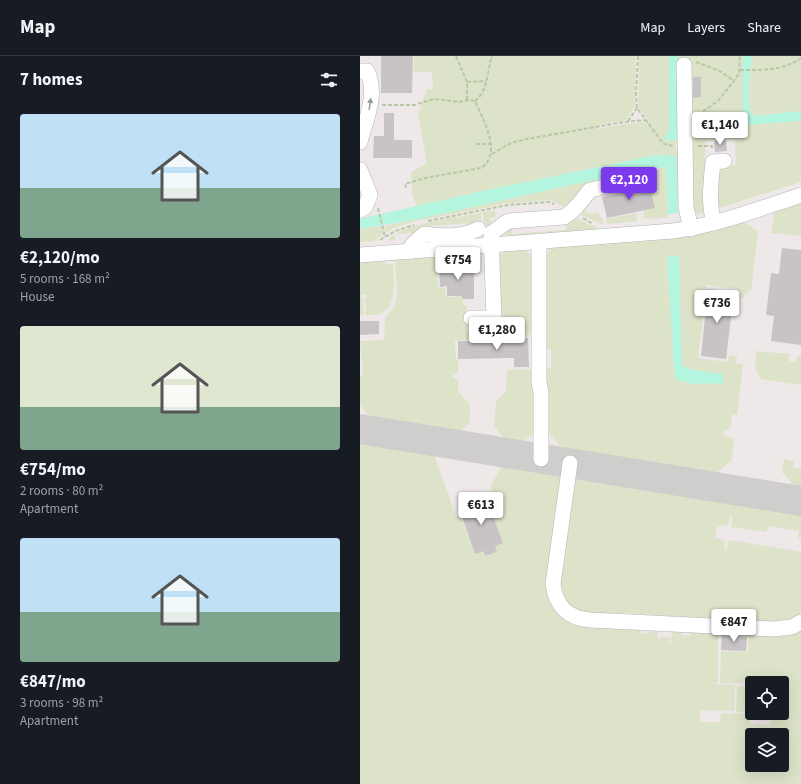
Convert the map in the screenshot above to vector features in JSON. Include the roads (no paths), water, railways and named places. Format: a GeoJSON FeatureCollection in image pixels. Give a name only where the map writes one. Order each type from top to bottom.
{"type":"FeatureCollection","features":[{"type":"Feature","properties":{"kind":"street"},"geometry":{"type":"LineString","coordinates":[[689,64],[685,146],[686,207],[690,229]]}},
{"type":"Feature","properties":{"kind":"street"},"geometry":{"type":"LineString","coordinates":[[360,71],[367,71],[369,76],[371,85],[371,105],[360,142]]}},
{"type":"Feature","properties":{"kind":"street"},"geometry":{"type":"LineString","coordinates":[[714,223],[711,213],[710,185],[718,161]]}},
{"type":"Feature","properties":{"kind":"street"},"geometry":{"type":"LineString","coordinates":[[360,170],[375,195],[365,207],[360,210]]}},
{"type":"Feature","properties":{"kind":"street"},"geometry":{"type":"LineString","coordinates":[[487,236],[500,228],[503,224],[510,221],[564,217],[571,213],[590,190],[618,184]]}},
{"type":"Feature","properties":{"kind":"street"},"geometry":{"type":"LineString","coordinates":[[360,255],[412,251],[487,236],[539,241],[690,229],[714,223],[801,195]]}},
{"type":"Feature","properties":{"kind":"street"},"geometry":{"type":"LineString","coordinates":[[412,251],[412,245],[424,234],[436,229],[469,226],[487,236]]}},
{"type":"Feature","properties":{"kind":"street"},"geometry":{"type":"LineString","coordinates":[[471,318],[497,322],[487,236]]}},
{"type":"Feature","properties":{"kind":"street"},"geometry":{"type":"LineString","coordinates":[[539,241],[539,382],[541,392],[541,459]]}},
{"type":"Feature","properties":{"kind":"street"},"geometry":{"type":"LineString","coordinates":[[570,463],[553,584],[558,602],[569,614],[580,619],[590,620],[773,629],[792,627],[801,622]]}}]}
